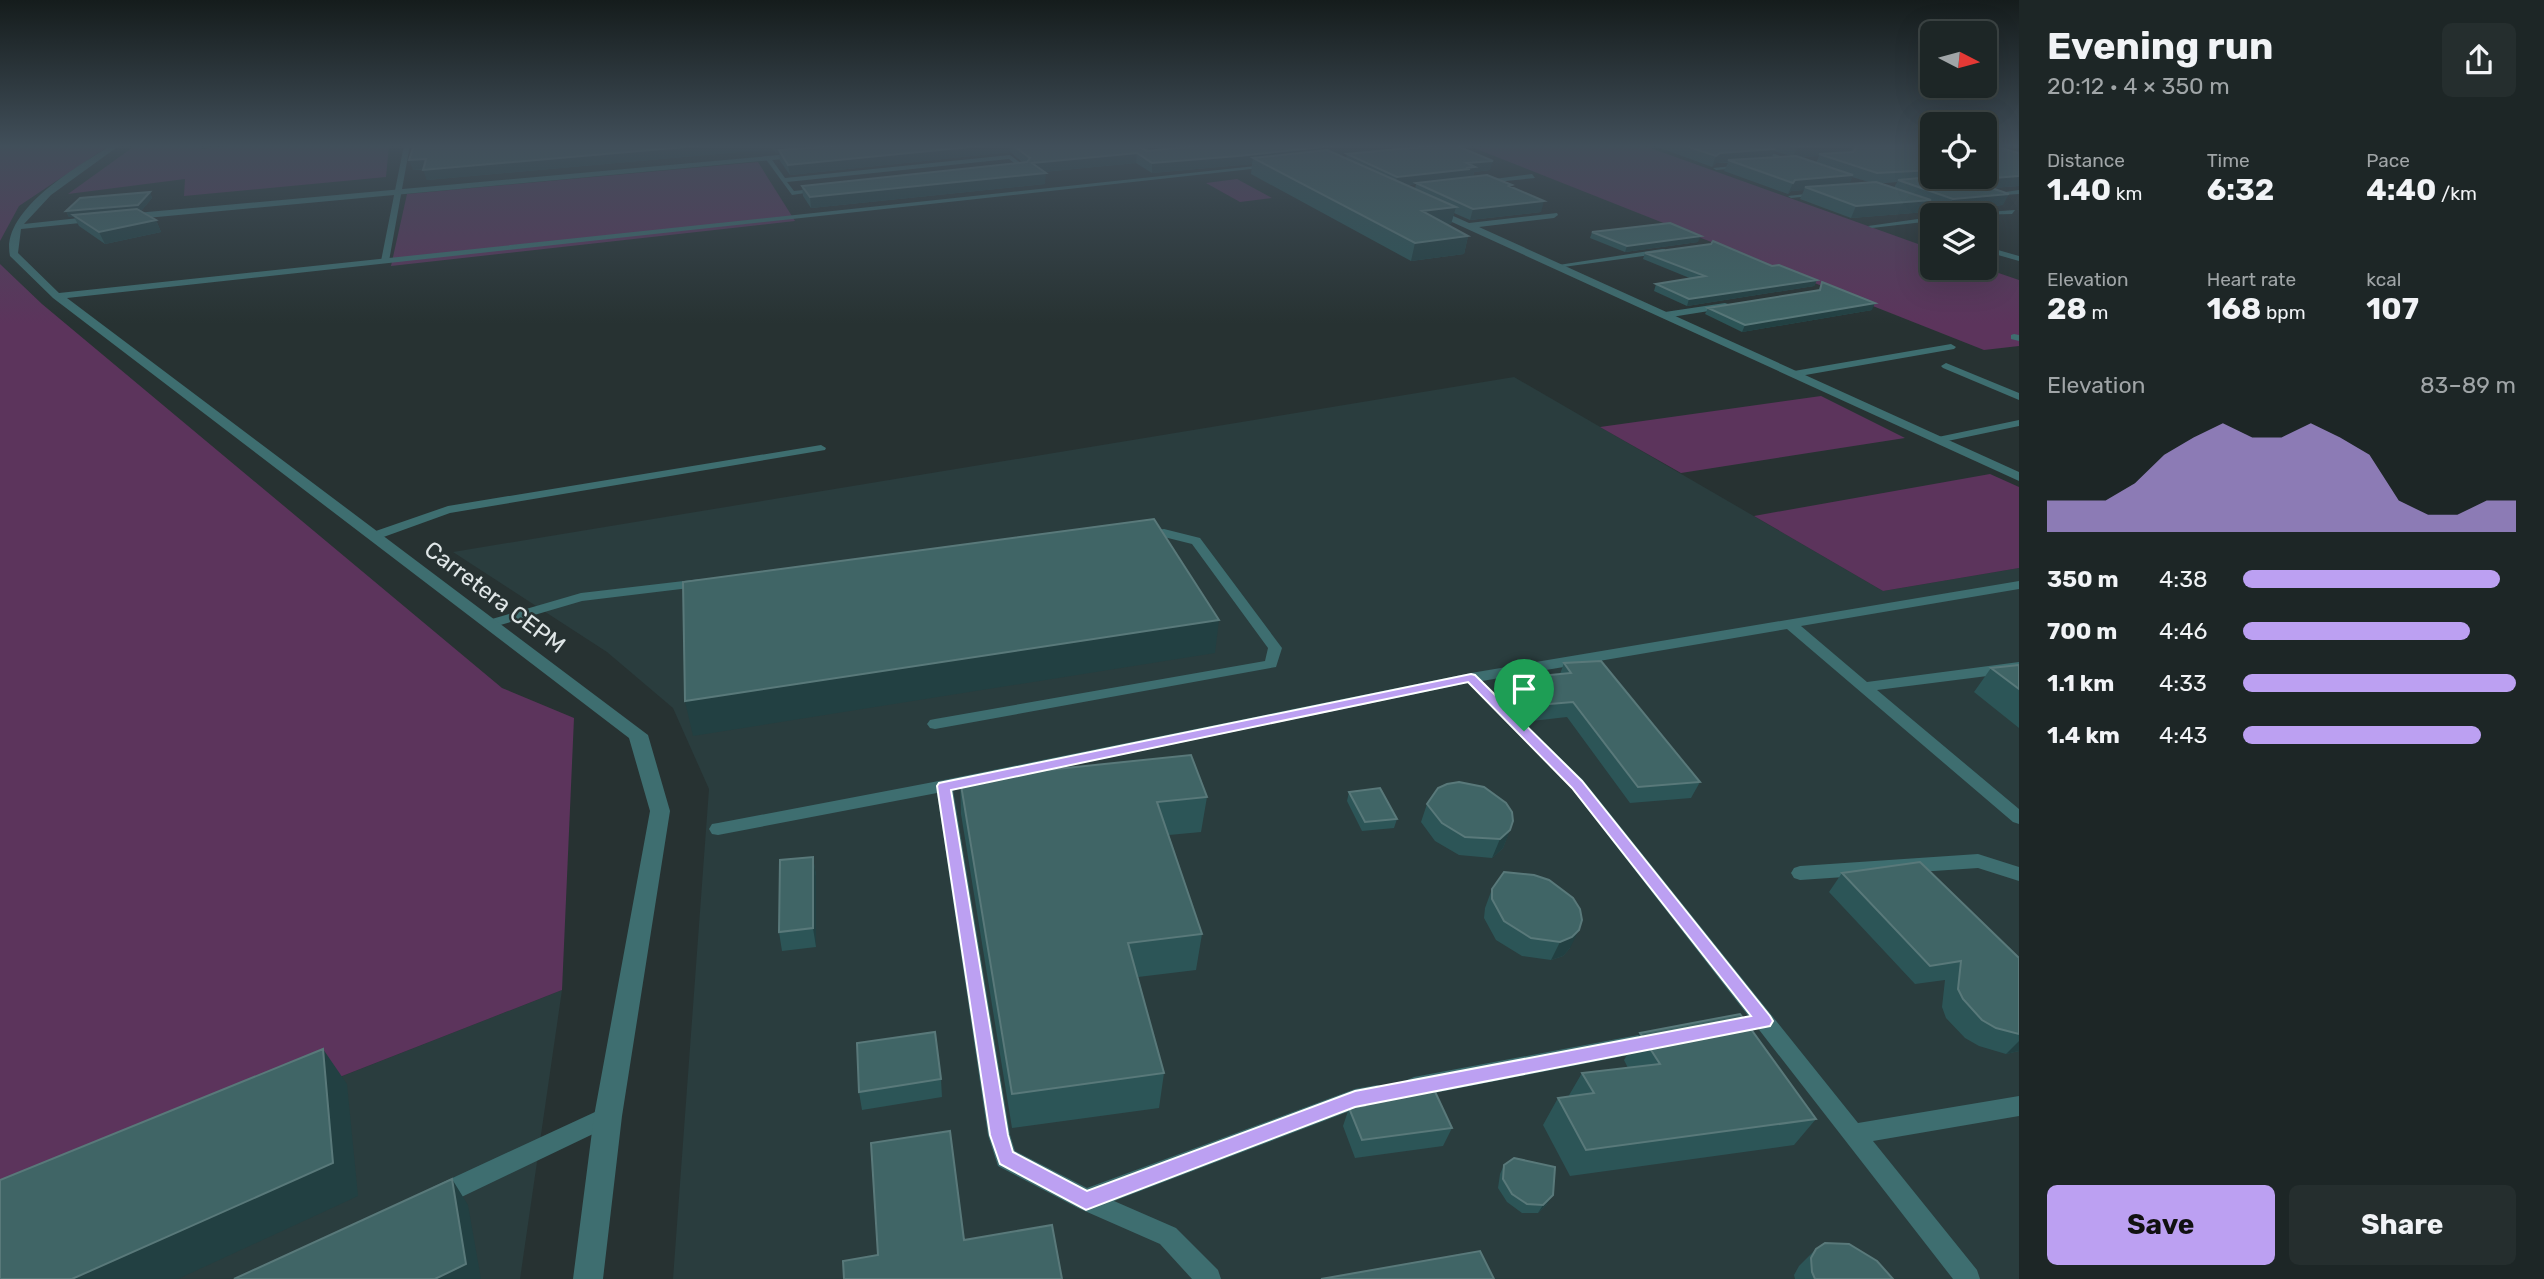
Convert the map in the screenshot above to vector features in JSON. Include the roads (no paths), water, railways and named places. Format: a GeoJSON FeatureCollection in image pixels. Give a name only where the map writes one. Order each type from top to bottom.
{"type":"FeatureCollection","features":[{"type":"Feature","properties":{"kind":"street"},"geometry":{"type":"LineString","coordinates":[[17,227],[36,205]]}},
{"type":"Feature","properties":{"kind":"street"},"geometry":{"type":"LineString","coordinates":[[17,227],[260,205]]}},
{"type":"Feature","properties":{"kind":"street"},"geometry":{"type":"LineString","coordinates":[[57,296],[913,205]]}},
{"type":"Feature","properties":{"kind":"street"},"geometry":{"type":"LineString","coordinates":[[1425,206],[2019,477]]}},
{"type":"Feature","properties":{"kind":"street"},"geometry":{"type":"LineString","coordinates":[[1469,226],[1554,215]]}},
{"type":"Feature","properties":{"kind":"street","name":"Carretera CEPM"},"geometry":{"type":"LineString","coordinates":[[17,227],[13,254],[57,296],[638,735],[660,811],[608,1116],[585,1277]]}},
{"type":"Feature","properties":{"kind":"lane"},"geometry":{"type":"LineString","coordinates":[[385,261],[396,205]]}},
{"type":"Feature","properties":{"kind":"lane"},"geometry":{"type":"LineString","coordinates":[[1997,213],[2012,212]]}},
{"type":"Feature","properties":{"kind":"lane"},"geometry":{"type":"LineString","coordinates":[[1872,226],[1920,220]]}},
{"type":"Feature","properties":{"kind":"lane"},"geometry":{"type":"LineString","coordinates":[[1556,266],[1678,249]]}},
{"type":"Feature","properties":{"kind":"lane"},"geometry":{"type":"LineString","coordinates":[[1997,252],[2019,260]]}},
{"type":"Feature","properties":{"kind":"lane"},"geometry":{"type":"LineString","coordinates":[[1665,315],[1732,305]]}},
{"type":"Feature","properties":{"kind":"lane"},"geometry":{"type":"LineString","coordinates":[[1794,374],[1951,347]]}},
{"type":"Feature","properties":{"kind":"lane"},"geometry":{"type":"LineString","coordinates":[[1946,366],[2019,397]]}},
{"type":"Feature","properties":{"kind":"lane"},"geometry":{"type":"LineString","coordinates":[[1938,440],[2019,423]]}},
{"type":"Feature","properties":{"kind":"lane"},"geometry":{"type":"LineString","coordinates":[[374,536],[448,510],[821,448]]}},
{"type":"Feature","properties":{"kind":"lane"},"geometry":{"type":"LineString","coordinates":[[935,724],[1271,664],[1275,648],[1196,541],[1164,533],[1136,536]]}},
{"type":"Feature","properties":{"kind":"lane"},"geometry":{"type":"LineString","coordinates":[[490,624],[581,597],[709,582]]}},
{"type":"Feature","properties":{"kind":"lane"},"geometry":{"type":"LineString","coordinates":[[718,829],[944,786],[1471,678],[2019,585]]}},
{"type":"Feature","properties":{"kind":"lane"},"geometry":{"type":"LineString","coordinates":[[1790,624],[2019,818]]}},
{"type":"Feature","properties":{"kind":"lane"},"geometry":{"type":"LineString","coordinates":[[1864,687],[2019,667]]}},
{"type":"Feature","properties":{"kind":"lane"},"geometry":{"type":"LineString","coordinates":[[1471,678],[1577,784],[1968,1279]]}},
{"type":"Feature","properties":{"kind":"lane"},"geometry":{"type":"LineString","coordinates":[[944,786],[999,1135],[1006,1158],[1086,1200],[1168,1236],[1209,1279]]}},
{"type":"Feature","properties":{"kind":"lane"},"geometry":{"type":"LineString","coordinates":[[1800,873],[1978,861],[2019,874]]}},
{"type":"Feature","properties":{"kind":"lane"},"geometry":{"type":"LineString","coordinates":[[1737,1026],[1765,1021]]}},
{"type":"Feature","properties":{"kind":"lane"},"geometry":{"type":"LineString","coordinates":[[1086,1200],[1355,1099],[1670,1038]]}},
{"type":"Feature","properties":{"kind":"lane"},"geometry":{"type":"LineString","coordinates":[[1853,1134],[2019,1106]]}},
{"type":"Feature","properties":{"kind":"lane"},"geometry":{"type":"LineString","coordinates":[[423,1203],[608,1116]]}}]}
